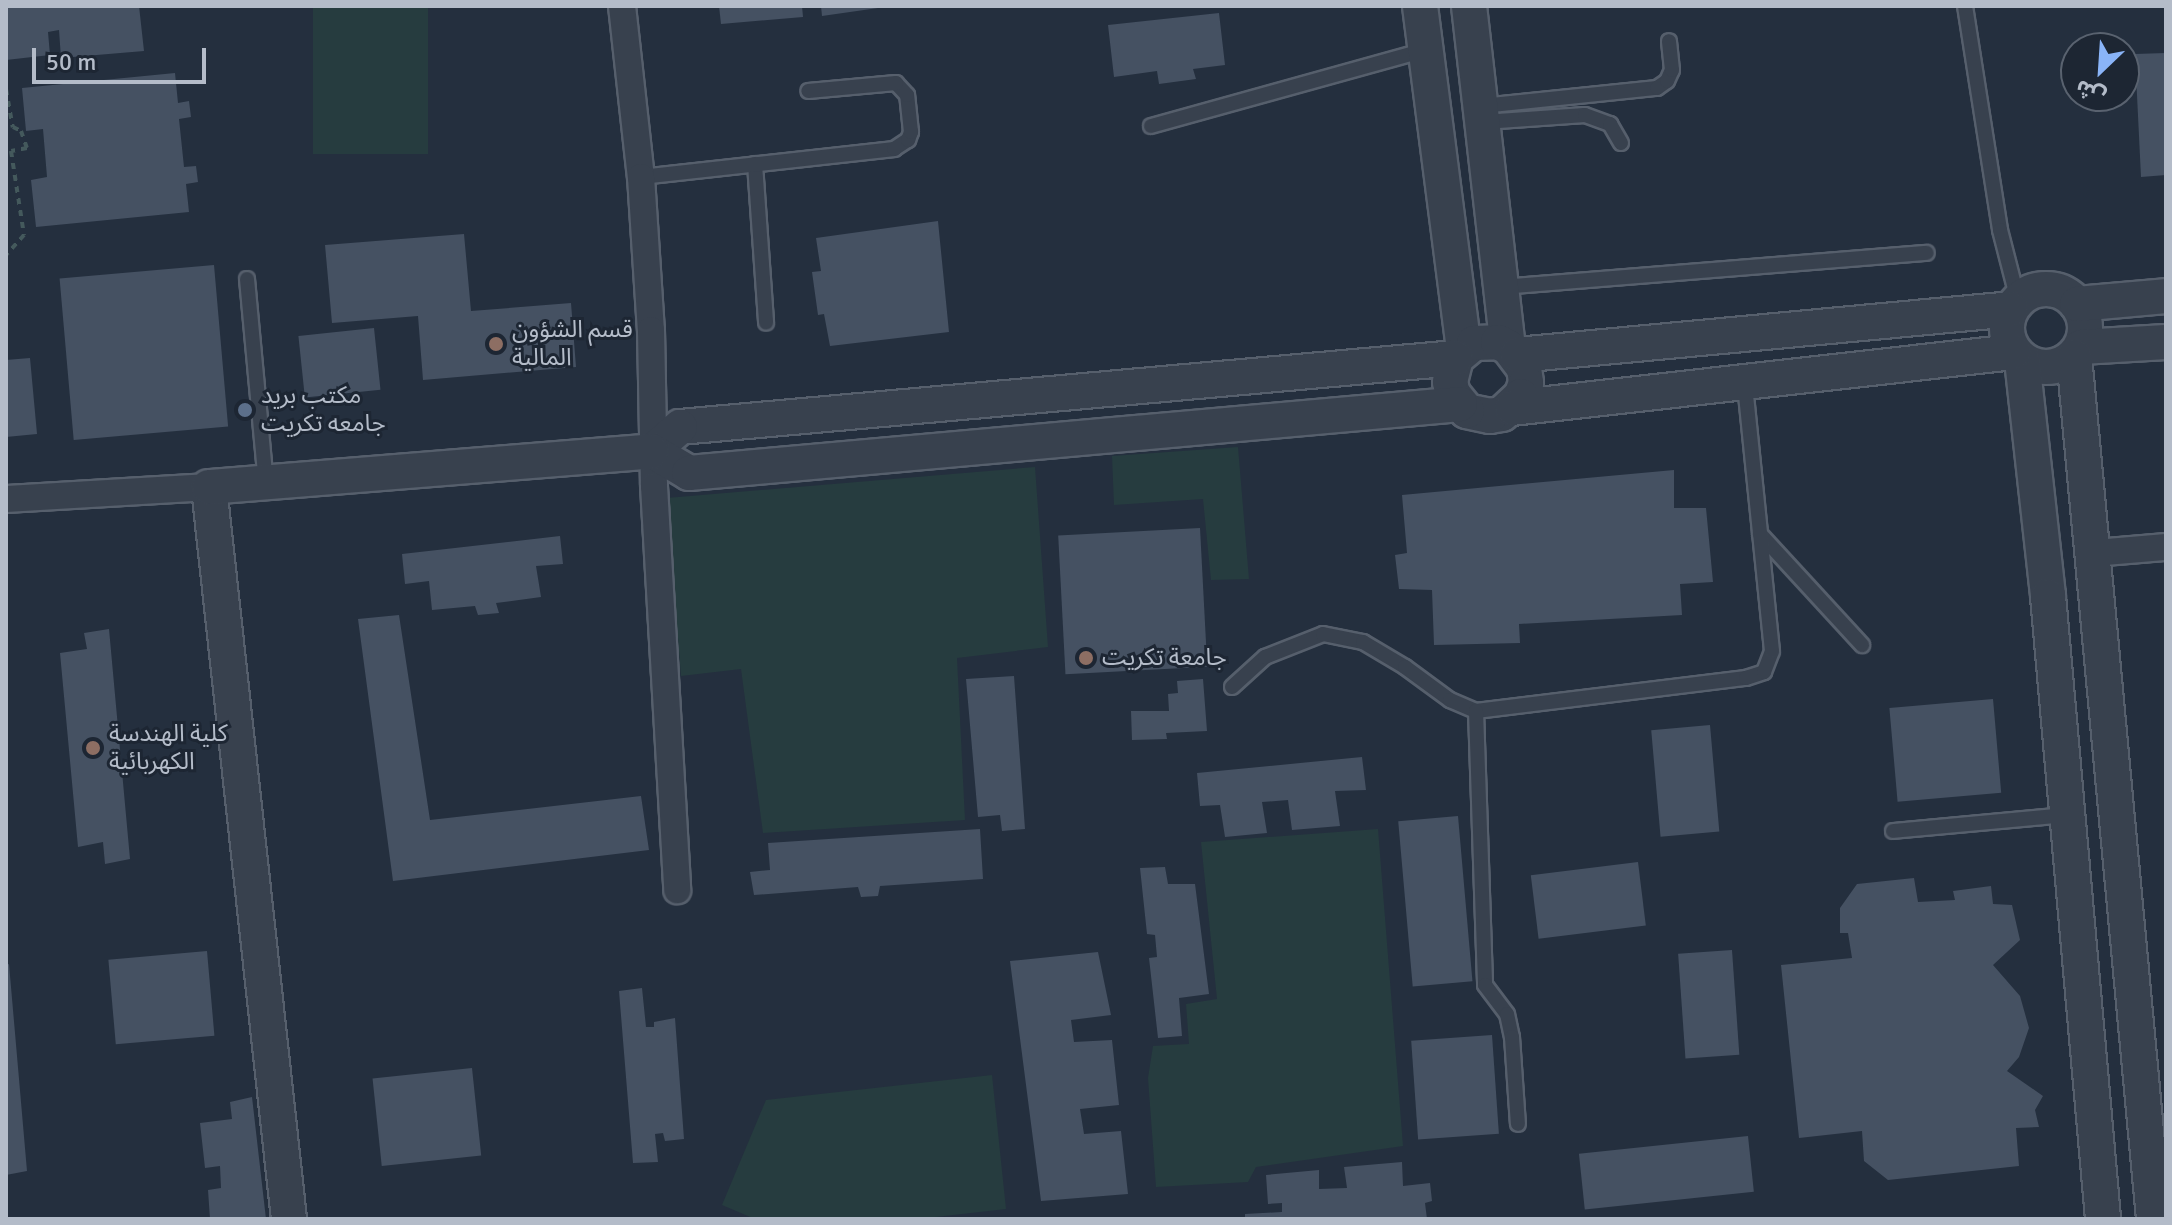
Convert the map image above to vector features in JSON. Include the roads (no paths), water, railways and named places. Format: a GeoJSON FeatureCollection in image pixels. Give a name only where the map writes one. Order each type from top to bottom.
{"type":"FeatureCollection","features":[{"type":"Feature","properties":{"kind":"street"},"geometry":{"type":"LineString","coordinates":[[622,6],[641,177],[651,330],[652,451],[677,890]]}},
{"type":"Feature","properties":{"kind":"street"},"geometry":{"type":"LineString","coordinates":[[1420,6],[1460,354],[1450,382],[1460,404],[1478,415],[1490,416],[1512,408],[2018,356],[2043,368],[2065,363],[2077,352],[2166,342]]}},
{"type":"Feature","properties":{"kind":"street"},"geometry":{"type":"LineString","coordinates":[[1469,6],[1502,287],[1513,351],[1524,368],[1526,383],[1512,408]]}},
{"type":"Feature","properties":{"kind":"street"},"geometry":{"type":"LineString","coordinates":[[652,451],[680,427],[1460,354],[1486,341],[1513,351],[2014,304],[2037,289],[2048,288],[2070,296],[2077,304],[2085,325],[2077,352],[2158,1217]]}},
{"type":"Feature","properties":{"kind":"street"},"geometry":{"type":"LineString","coordinates":[[2077,304],[2166,296]]}},
{"type":"Feature","properties":{"kind":"street"},"geometry":{"type":"LineString","coordinates":[[2014,304],[2006,331],[2018,356],[2067,815],[2103,1219]]}},
{"type":"Feature","properties":{"kind":"street"},"geometry":{"type":"LineString","coordinates":[[6,499],[266,483],[652,451],[689,473],[1460,404]]}},
{"type":"Feature","properties":{"kind":"street"},"geometry":{"type":"LineString","coordinates":[[209,487],[289,1219]]}},
{"type":"Feature","properties":{"kind":"street"},"geometry":{"type":"LineString","coordinates":[[2094,553],[2166,547]]}},
{"type":"Feature","properties":{"kind":"lane"},"geometry":{"type":"LineString","coordinates":[[1965,6],[2014,304]]}},
{"type":"Feature","properties":{"kind":"lane"},"geometry":{"type":"LineString","coordinates":[[1482,114],[1657,88],[1672,70],[1669,41]]}},
{"type":"Feature","properties":{"kind":"lane"},"geometry":{"type":"LineString","coordinates":[[1151,126],[1425,50]]}},
{"type":"Feature","properties":{"kind":"lane"},"geometry":{"type":"LineString","coordinates":[[641,177],[894,149],[908,140],[911,132],[907,95],[896,83],[887,81],[808,91]]}},
{"type":"Feature","properties":{"kind":"lane"},"geometry":{"type":"LineString","coordinates":[[1482,114],[1585,115],[1610,124],[1621,143]]}},
{"type":"Feature","properties":{"kind":"lane"},"geometry":{"type":"LineString","coordinates":[[755,164],[766,323]]}},
{"type":"Feature","properties":{"kind":"lane"},"geometry":{"type":"LineString","coordinates":[[1502,287],[1927,253]]}},
{"type":"Feature","properties":{"kind":"lane"},"geometry":{"type":"LineString","coordinates":[[247,279],[266,483]]}},
{"type":"Feature","properties":{"kind":"lane"},"geometry":{"type":"LineString","coordinates":[[1232,687],[1265,657],[1323,634],[1363,642],[1405,667],[1450,700],[1476,711],[1746,678],[1764,672],[1772,651],[1745,383]]}},
{"type":"Feature","properties":{"kind":"lane"},"geometry":{"type":"LineString","coordinates":[[1760,533],[1862,645]]}},
{"type":"Feature","properties":{"kind":"lane"},"geometry":{"type":"LineString","coordinates":[[1476,711],[1485,985],[1507,1014],[1512,1037],[1518,1124]]}},
{"type":"Feature","properties":{"kind":"lane"},"geometry":{"type":"LineString","coordinates":[[1893,831],[2067,815]]}},
{"type":"Feature","properties":{"kind":"place","name":"قسم الشؤون المالية"},"geometry":{"type":"Point","coordinates":[496,344]}},
{"type":"Feature","properties":{"kind":"place","name":"مكتب بريد جامعه تكريت"},"geometry":{"type":"Point","coordinates":[245,410]}},
{"type":"Feature","properties":{"kind":"place","name":"جامعة تكريت"},"geometry":{"type":"Point","coordinates":[1086,658]}},
{"type":"Feature","properties":{"kind":"place","name":"كلية الهندسة الكهربائية"},"geometry":{"type":"Point","coordinates":[93,748]}}]}
